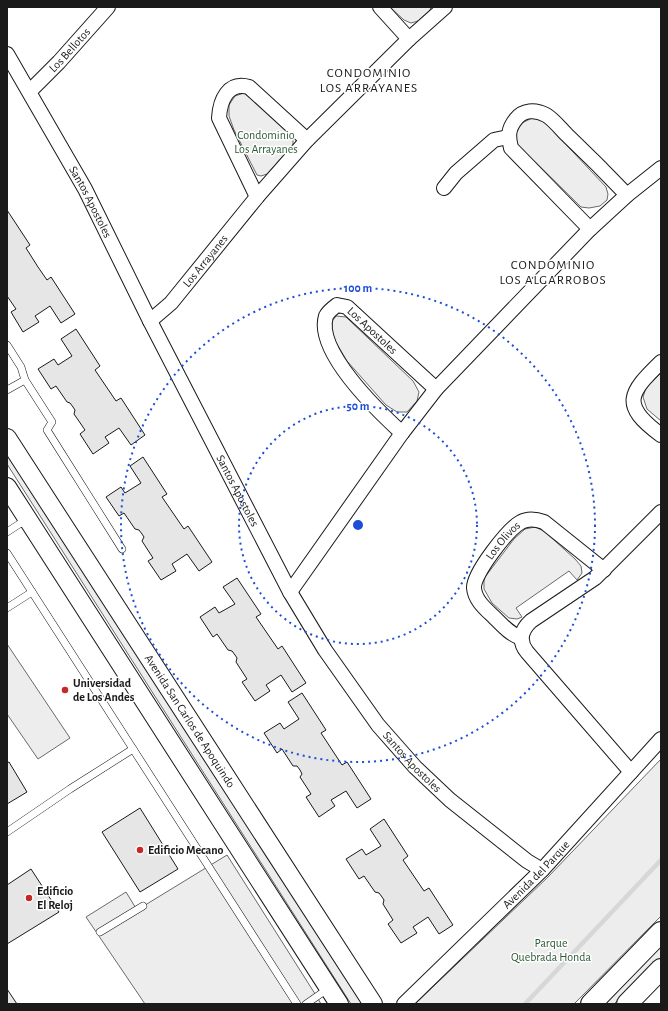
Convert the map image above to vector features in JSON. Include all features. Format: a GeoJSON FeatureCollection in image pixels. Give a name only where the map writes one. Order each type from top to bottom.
{"type":"FeatureCollection","features":[{"type":"Feature","properties":{"kind":"main road"},"geometry":{"type":"LineString","coordinates":[[591,1004],[661,932]]}},
{"type":"Feature","properties":{"kind":"main road"},"geometry":{"type":"LineString","coordinates":[[627,1004],[661,970]]}},
{"type":"Feature","properties":{"kind":"street","name":"Los Bellotos"},"geometry":{"type":"LineString","coordinates":[[30,91],[59,62],[108,7]]}},
{"type":"Feature","properties":{"kind":"street"},"geometry":{"type":"LineString","coordinates":[[380,7],[409,39]]}},
{"type":"Feature","properties":{"kind":"street","name":"Los Arrayanes"},"geometry":{"type":"LineString","coordinates":[[150,321],[171,303],[257,196],[307,140],[409,39],[445,7]]}},
{"type":"Feature","properties":{"kind":"street","name":"Santos Apostoles"},"geometry":{"type":"LineString","coordinates":[[7,54],[30,91],[101,219],[150,321],[290,592],[325,650],[378,725],[416,766],[450,800],[526,861],[542,870]]}},
{"type":"Feature","properties":{"kind":"street"},"geometry":{"type":"LineString","coordinates":[[257,196],[219,118],[219,109],[224,96],[231,88],[241,85],[249,87],[307,140]]}},
{"type":"Feature","properties":{"kind":"street"},"geometry":{"type":"LineString","coordinates":[[590,229],[511,148],[508,137],[510,127],[524,112],[533,111],[546,115],[598,164],[627,195]]}},
{"type":"Feature","properties":{"kind":"street"},"geometry":{"type":"LineString","coordinates":[[444,188],[456,173],[494,140],[508,137]]}},
{"type":"Feature","properties":{"kind":"street"},"geometry":{"type":"LineString","coordinates":[[290,592],[402,433],[436,389],[590,229],[627,195],[661,168]]}},
{"type":"Feature","properties":{"kind":"street","name":"Los Apostoles"},"geometry":{"type":"LineString","coordinates":[[402,433],[370,403],[346,373],[326,340],[324,326],[326,314],[337,305],[347,307],[436,389]]}},
{"type":"Feature","properties":{"kind":"street"},"geometry":{"type":"LineString","coordinates":[[661,362],[640,383],[633,399],[636,410],[641,419],[661,435]]}},
{"type":"Feature","properties":{"kind":"street","name":"Avenida San Carlos de Apoquindo"},"geometry":{"type":"LineString","coordinates":[[7,438],[373,1004]]}},
{"type":"Feature","properties":{"kind":"street"},"geometry":{"type":"LineString","coordinates":[[8,492],[28,519],[339,1004]]}},
{"type":"Feature","properties":{"kind":"street"},"geometry":{"type":"LineString","coordinates":[[631,772],[527,652],[521,638],[523,629],[531,621],[604,570],[661,512]]}},
{"type":"Feature","properties":{"kind":"street","name":"Los Olivos"},"geometry":{"type":"LineString","coordinates":[[521,638],[506,630],[480,602],[474,587],[476,577],[510,530],[526,520],[533,519],[544,522],[604,570]]}},
{"type":"Feature","properties":{"kind":"street","name":"Avenida del Parque"},"geometry":{"type":"LineString","coordinates":[[404,1004],[542,870],[661,739]]}},
{"type":"Feature","properties":{"kind":"lane"},"geometry":{"type":"LineString","coordinates":[[7,345],[21,367],[24,380],[52,422],[47,430],[122,549]]}},
{"type":"Feature","properties":{"kind":"lane"},"geometry":{"type":"LineString","coordinates":[[7,390],[24,380]]}},
{"type":"Feature","properties":{"kind":"lane"},"geometry":{"type":"LineString","coordinates":[[7,532],[28,519]]}},
{"type":"Feature","properties":{"kind":"lane"},"geometry":{"type":"LineString","coordinates":[[7,553],[297,1004]]}},
{"type":"Feature","properties":{"kind":"lane"},"geometry":{"type":"LineString","coordinates":[[7,608],[32,592]]}},
{"type":"Feature","properties":{"kind":"lane"},"geometry":{"type":"LineString","coordinates":[[7,832],[70,789],[133,749]]}},
{"type":"Feature","properties":{"kind":"lane"},"geometry":{"type":"LineString","coordinates":[[100,932],[143,906]]}},
{"type":"Feature","properties":{"kind":"lane"},"geometry":{"type":"LineString","coordinates":[[306,1004],[329,988]]}},
{"type":"Feature","properties":{"kind":"shaded area"},"geometry":{"type":"Polygon","coordinates":[[[390,7],[431,7],[430,10],[418,21],[411,23],[404,20],[390,7]]]}},
{"type":"Feature","properties":{"kind":"shaded area","name":"Condominio Los Arrayanes"},"geometry":{"type":"Polygon","coordinates":[[[244,93],[287,129],[293,138],[293,145],[267,174],[261,176],[257,175],[234,130],[229,116],[229,105],[235,96],[244,93]]]}},
{"type":"Feature","properties":{"kind":"shaded area"},"geometry":{"type":"Polygon","coordinates":[[[532,118],[541,118],[606,187],[608,194],[607,200],[600,206],[589,208],[581,207],[515,142],[515,130],[520,124],[532,118]]]}},
{"type":"Feature","properties":{"kind":"shaded area"},"geometry":{"type":"Polygon","coordinates":[[[336,316],[346,317],[413,381],[419,392],[417,401],[407,412],[397,412],[386,405],[347,361],[334,339],[329,325],[336,316]]]}},
{"type":"Feature","properties":{"kind":"shaded area"},"geometry":{"type":"Polygon","coordinates":[[[661,373],[661,421],[647,409],[643,397],[646,388],[661,373]]]}},
{"type":"Feature","properties":{"kind":"shaded area"},"geometry":{"type":"Polygon","coordinates":[[[7,447],[362,1004],[351,1004],[7,464],[7,447]]]}},
{"type":"Feature","properties":{"kind":"shaded area"},"geometry":{"type":"Polygon","coordinates":[[[535,527],[544,531],[575,559],[581,566],[582,573],[577,580],[569,571],[516,608],[522,617],[517,619],[509,618],[492,603],[484,589],[485,577],[514,539],[525,529],[535,527]]]}},
{"type":"Feature","properties":{"kind":"shaded area","name":"Universidad de Los Andes"},"geometry":{"type":"Polygon","coordinates":[[[7,644],[70,738],[38,759],[7,714],[7,644]]]}},
{"type":"Feature","properties":{"kind":"shaded area","name":"Parque Quebrada Honda"},"geometry":{"type":"Polygon","coordinates":[[[661,759],[661,916],[574,1004],[415,1004],[548,877],[661,759]]]}},
{"type":"Feature","properties":{"kind":"shaded area"},"geometry":{"type":"Polygon","coordinates":[[[227,855],[321,1004],[145,1004],[86,917],[126,892],[137,910],[227,855]]]}},
{"type":"Feature","properties":{"kind":"shaded area"},"geometry":{"type":"Polygon","coordinates":[[[661,944],[661,957],[614,1004],[602,1004],[661,944]]]}},
{"type":"Feature","properties":{"kind":"building"},"geometry":{"type":"Polygon","coordinates":[[[7,210],[30,245],[26,248],[38,267],[47,280],[51,277],[75,314],[61,323],[50,306],[35,316],[39,322],[23,332],[11,312],[16,309],[7,296],[7,210]]]}},
{"type":"Feature","properties":{"kind":"building"},"geometry":{"type":"Polygon","coordinates":[[[76,329],[100,366],[95,370],[116,401],[121,398],[145,435],[131,445],[119,428],[105,437],[109,443],[93,454],[80,434],[85,430],[74,414],[75,410],[70,403],[67,402],[56,386],[51,389],[38,369],[54,359],[58,365],[72,356],[61,339],[76,329]]]}},
{"type":"Feature","properties":{"kind":"building"},"geometry":{"type":"Polygon","coordinates":[[[143,457],[167,494],[162,497],[184,529],[188,526],[212,562],[199,571],[187,554],[172,564],[176,571],[161,580],[148,561],[153,558],[142,541],[144,537],[139,530],[135,529],[124,513],[119,516],[106,497],[121,487],[125,493],[141,483],[130,466],[143,457]]]}},
{"type":"Feature","properties":{"kind":"building"},"geometry":{"type":"Polygon","coordinates":[[[237,578],[261,614],[256,617],[278,649],[282,646],[306,683],[292,692],[281,675],[266,685],[270,691],[255,701],[242,682],[247,679],[236,662],[237,658],[232,651],[228,650],[217,634],[213,637],[200,617],[215,607],[219,613],[235,604],[223,587],[237,578]]]}},
{"type":"Feature","properties":{"kind":"building"},"geometry":{"type":"Polygon","coordinates":[[[302,693],[326,730],[321,733],[342,765],[347,762],[371,799],[357,808],[346,791],[331,800],[335,806],[319,817],[306,797],[311,794],[300,777],[302,774],[300,770],[297,766],[293,766],[282,749],[277,753],[264,733],[280,723],[284,729],[299,719],[288,702],[302,693]]]}},
{"type":"Feature","properties":{"kind":"building"},"geometry":{"type":"Polygon","coordinates":[[[9,762],[27,792],[7,804],[7,763],[9,762]]]}},
{"type":"Feature","properties":{"kind":"building","name":"Edificio Mecano"},"geometry":{"type":"Polygon","coordinates":[[[140,808],[178,869],[140,892],[102,832],[140,808]]]}},
{"type":"Feature","properties":{"kind":"building"},"geometry":{"type":"Polygon","coordinates":[[[384,819],[408,856],[403,860],[424,891],[429,888],[453,925],[439,934],[428,917],[413,927],[417,933],[401,943],[388,924],[393,920],[383,904],[384,900],[379,893],[375,892],[364,876],[359,879],[346,859],[362,849],[366,855],[381,846],[370,829],[384,819]]]}},
{"type":"Feature","properties":{"kind":"building","name":"Edificio El Reloj"},"geometry":{"type":"Polygon","coordinates":[[[31,869],[59,912],[7,944],[7,885],[31,869]]]}},
{"type":"Feature","properties":{"kind":"building"},"geometry":{"type":"Polygon","coordinates":[[[7,989],[17,1004],[7,1004],[7,989]]]}},
{"type":"Feature","properties":{"kind":"waterway"},"geometry":{"type":"LineString","coordinates":[[525,1004],[661,860]]}},
{"type":"Feature","properties":{"kind":"place","name":"Universidad de Los Andes"},"geometry":{"type":"Point","coordinates":[65,690]}},
{"type":"Feature","properties":{"kind":"place","name":"Edificio Mecano"},"geometry":{"type":"Point","coordinates":[140,850]}},
{"type":"Feature","properties":{"kind":"place","name":"Edificio El Reloj"},"geometry":{"type":"Point","coordinates":[29,898]}},
{"type":"Feature","properties":{"kind":"district","name":"CONDOMINIO LOS ARRAYANES"},"geometry":{"type":"Point","coordinates":[369,80]}},
{"type":"Feature","properties":{"kind":"district","name":"CONDOMINIO LOS ALGARROBOS"},"geometry":{"type":"Point","coordinates":[553,272]}}]}
